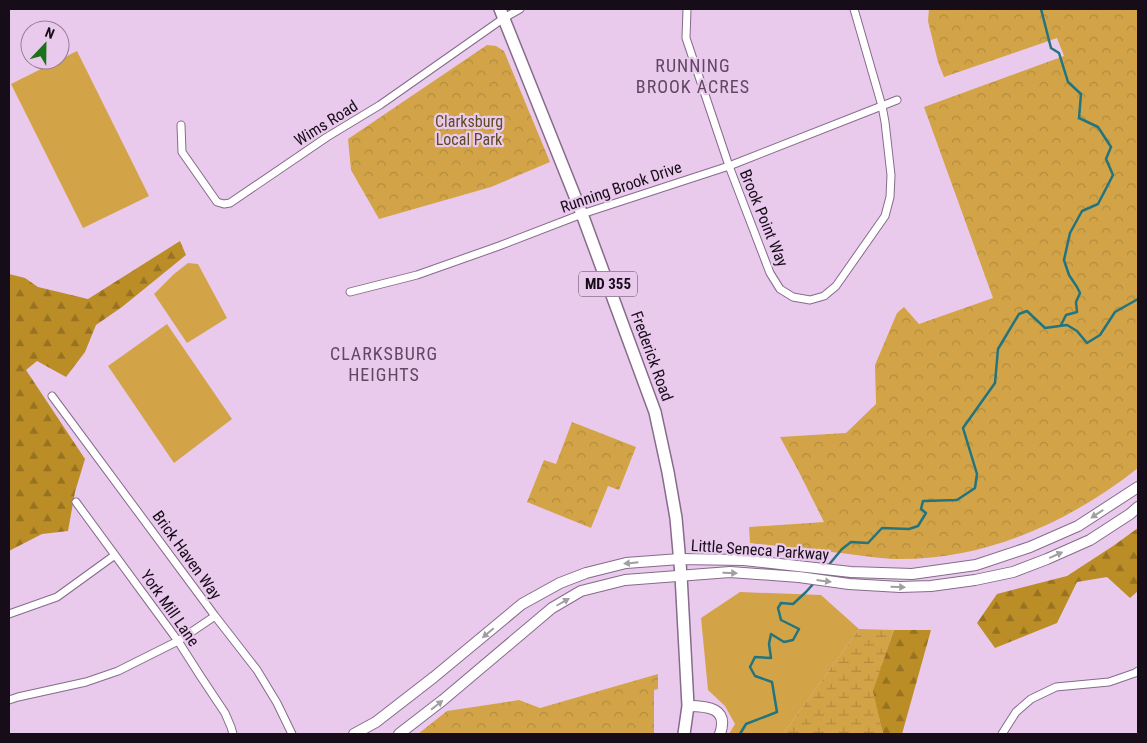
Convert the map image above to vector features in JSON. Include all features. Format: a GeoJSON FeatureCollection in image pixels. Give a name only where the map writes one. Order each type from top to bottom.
{"type":"FeatureCollection","features":[{"type":"Feature","properties":{"kind":"main road","name":"Frederick Road"},"geometry":{"type":"LineString","coordinates":[[502,13],[582,214],[655,412],[676,518],[680,559],[688,706],[684,734]]}},
{"type":"Feature","properties":{"kind":"main road","name":"Little Seneca Parkway"},"geometry":{"type":"LineString","coordinates":[[354,734],[376,722],[522,604],[560,583],[586,574],[626,563],[680,559],[744,560],[851,572],[912,574],[976,565],[1030,547],[1078,526],[1138,487]]}},
{"type":"Feature","properties":{"kind":"main road","name":"Little Seneca Parkway"},"geometry":{"type":"LineString","coordinates":[[399,734],[443,700],[552,608],[581,591],[625,580],[730,572],[900,587],[931,586],[975,580],[1013,572],[1047,559],[1090,540],[1138,508]]}},
{"type":"Feature","properties":{"kind":"main road"},"geometry":{"type":"LineString","coordinates":[[688,706],[707,706],[716,711],[722,717],[723,726],[720,734]]}},
{"type":"Feature","properties":{"kind":"street","name":"Wims Road"},"geometry":{"type":"LineString","coordinates":[[181,125],[182,152],[218,202],[224,204],[230,202],[327,137],[380,105],[502,13],[520,9]]}},
{"type":"Feature","properties":{"kind":"street","name":"Brook Point Way"},"geometry":{"type":"LineString","coordinates":[[687,9],[686,38],[728,166],[770,273],[780,289],[793,297],[810,300],[824,296],[836,286],[885,216],[890,197],[891,175],[882,106],[854,9]]}},
{"type":"Feature","properties":{"kind":"street","name":"Running Brook Drive"},"geometry":{"type":"LineString","coordinates":[[350,292],[417,275],[582,214],[728,166],[897,100]]}},
{"type":"Feature","properties":{"kind":"street","name":"Brick Haven Way"},"geometry":{"type":"LineString","coordinates":[[52,396],[257,670],[277,703],[292,734]]}},
{"type":"Feature","properties":{"kind":"street","name":"York Mill Lane"},"geometry":{"type":"LineString","coordinates":[[76,502],[178,641],[225,713],[233,734]]}},
{"type":"Feature","properties":{"kind":"street"},"geometry":{"type":"LineString","coordinates":[[9,614],[57,597],[115,555]]}},
{"type":"Feature","properties":{"kind":"street"},"geometry":{"type":"LineString","coordinates":[[9,700],[86,682],[118,671],[178,641],[215,616]]}},
{"type":"Feature","properties":{"kind":"street"},"geometry":{"type":"LineString","coordinates":[[1002,734],[1016,712],[1031,699],[1056,687],[1109,682],[1138,671]]}},
{"type":"Feature","properties":{"kind":"green space"},"geometry":{"type":"Polygon","coordinates":[[[929,9],[1138,9],[1138,468],[1083,506],[1054,521],[1024,535],[992,546],[960,553],[927,558],[894,559],[750,543],[749,527],[824,522],[780,437],[846,433],[876,404],[875,365],[897,313],[904,307],[919,324],[993,298],[924,107],[1064,56],[1057,38],[944,77],[938,62],[928,21],[929,9]]]}},
{"type":"Feature","properties":{"kind":"green space","name":"Clarksburg Local Park"},"geometry":{"type":"Polygon","coordinates":[[[487,45],[496,46],[504,51],[550,162],[491,187],[379,219],[351,170],[348,139],[487,45]]]}},
{"type":"Feature","properties":{"kind":"green space"},"geometry":{"type":"Polygon","coordinates":[[[77,51],[149,196],[83,228],[11,84],[39,70],[70,70],[70,54],[77,51]]]}},
{"type":"Feature","properties":{"kind":"green space"},"geometry":{"type":"Polygon","coordinates":[[[180,241],[186,255],[122,307],[96,325],[85,352],[66,377],[37,361],[26,370],[85,459],[75,492],[68,531],[42,534],[9,551],[9,274],[25,278],[38,287],[88,299],[180,241]]]}},
{"type":"Feature","properties":{"kind":"green space"},"geometry":{"type":"Polygon","coordinates":[[[188,263],[198,264],[227,318],[187,343],[154,294],[188,263]]]}},
{"type":"Feature","properties":{"kind":"green space"},"geometry":{"type":"Polygon","coordinates":[[[167,324],[232,419],[174,463],[108,366],[167,324]]]}},
{"type":"Feature","properties":{"kind":"green space"},"geometry":{"type":"Polygon","coordinates":[[[572,422],[636,447],[619,490],[608,486],[591,528],[527,502],[544,460],[556,464],[572,422]]]}},
{"type":"Feature","properties":{"kind":"green space"},"geometry":{"type":"Polygon","coordinates":[[[1138,528],[1138,591],[1130,598],[1107,577],[1077,582],[1057,623],[995,648],[977,623],[997,594],[1067,576],[1138,528]]]}},
{"type":"Feature","properties":{"kind":"green space"},"geometry":{"type":"Polygon","coordinates":[[[740,592],[821,595],[859,629],[783,734],[729,734],[735,724],[725,706],[708,690],[701,618],[740,592]]]}},
{"type":"Feature","properties":{"kind":"green space"},"geometry":{"type":"Polygon","coordinates":[[[859,629],[894,630],[873,691],[883,734],[783,734],[859,629]]]}},
{"type":"Feature","properties":{"kind":"green space"},"geometry":{"type":"Polygon","coordinates":[[[894,630],[931,630],[902,734],[883,734],[872,691],[894,630]]]}},
{"type":"Feature","properties":{"kind":"green space"},"geometry":{"type":"Polygon","coordinates":[[[658,674],[658,689],[654,690],[654,734],[418,734],[447,711],[519,700],[540,708],[658,674]]]}},
{"type":"Feature","properties":{"kind":"waterway"},"geometry":{"type":"LineString","coordinates":[[1041,9],[1051,48],[1059,53],[1068,82],[1081,94],[1079,118],[1098,127],[1111,147],[1106,159],[1113,175],[1098,204],[1082,211],[1070,233],[1064,260],[1069,275],[1080,293],[1076,302],[1077,312],[1066,315],[1061,325]]}},
{"type":"Feature","properties":{"kind":"waterway"},"geometry":{"type":"LineString","coordinates":[[827,567],[842,549],[851,542],[868,543],[882,528],[909,529],[918,526],[926,513],[921,509],[923,501],[957,500],[975,488],[977,474],[963,428],[995,383],[998,349],[1019,314],[1027,311],[1045,328],[1067,325],[1077,331],[1087,343],[1100,335],[1115,312],[1138,299]]}},
{"type":"Feature","properties":{"kind":"waterway"},"geometry":{"type":"LineString","coordinates":[[740,734],[746,724],[777,712],[772,682],[755,676],[750,667],[755,657],[771,658],[769,644],[771,634],[784,642],[793,640],[799,629],[781,620],[778,608],[781,603],[793,604],[814,583]]}},
{"type":"Feature","properties":{"kind":"district","name":"RUNNING BROOK ACRES"},"geometry":{"type":"Point","coordinates":[693,75]}},
{"type":"Feature","properties":{"kind":"district","name":"CLARKSBURG HEIGHTS"},"geometry":{"type":"Point","coordinates":[384,363]}}]}
